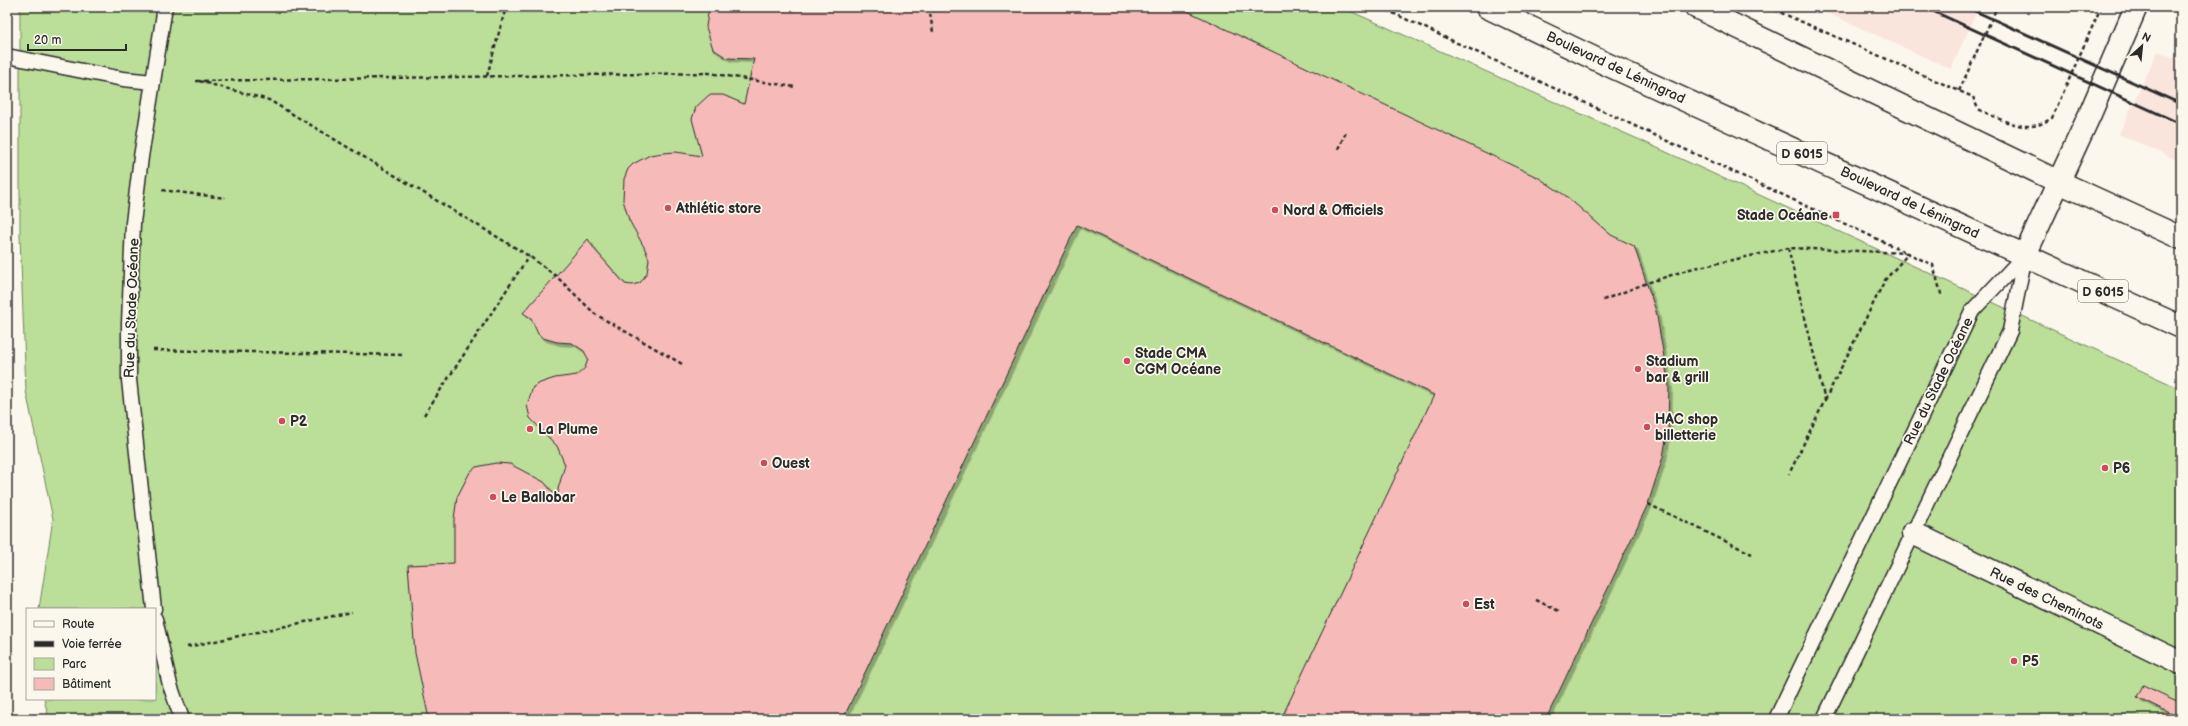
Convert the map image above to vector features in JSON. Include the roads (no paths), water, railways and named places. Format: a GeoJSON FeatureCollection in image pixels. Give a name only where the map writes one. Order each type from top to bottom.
{"type":"FeatureCollection","features":[{"type":"Feature","properties":{"kind":"main road","name":"Boulevard de Léningrad"},"geometry":{"type":"LineString","coordinates":[[1487,7],[1604,63],[2181,327]]}},
{"type":"Feature","properties":{"kind":"main road"},"geometry":{"type":"LineString","coordinates":[[1696,7],[2059,182],[2181,238]]}},
{"type":"Feature","properties":{"kind":"main road"},"geometry":{"type":"LineString","coordinates":[[2025,255],[2059,182],[2136,7]]}},
{"type":"Feature","properties":{"kind":"main road","name":"Rue des Cheminots"},"geometry":{"type":"LineString","coordinates":[[1913,533],[2181,663]]}},
{"type":"Feature","properties":{"kind":"lane","name":"Rue du Stade Océane"},"geometry":{"type":"LineString","coordinates":[[154,608],[128,380],[133,223],[137,187],[165,7]]}},
{"type":"Feature","properties":{"kind":"lane"},"geometry":{"type":"LineString","coordinates":[[7,56],[123,79],[153,82]]}},
{"type":"Feature","properties":{"kind":"lane","name":"Rue du Stade Océane"},"geometry":{"type":"LineString","coordinates":[[1776,719],[1972,311],[2025,255]]}},
{"type":"Feature","properties":{"kind":"lane"},"geometry":{"type":"LineString","coordinates":[[1824,719],[2010,331],[2025,255]]}},
{"type":"Feature","properties":{"kind":"lane"},"geometry":{"type":"LineString","coordinates":[[156,624],[170,685],[182,719]]}},
{"type":"Feature","properties":{"kind":"railway"},"geometry":{"type":"LineString","coordinates":[[1924,7],[2181,124]]}},
{"type":"Feature","properties":{"kind":"railway"},"geometry":{"type":"LineString","coordinates":[[1966,7],[2181,104]]}},
{"type":"Feature","properties":{"kind":"place","name":"Athlétic store"},"geometry":{"type":"Point","coordinates":[668,208]}},
{"type":"Feature","properties":{"kind":"place","name":"Nord & Officiels"},"geometry":{"type":"Point","coordinates":[1275,210]}},
{"type":"Feature","properties":{"kind":"place","name":"Stade Océane"},"geometry":{"type":"Point","coordinates":[1836,215]}},
{"type":"Feature","properties":{"kind":"place","name":"Stade CMA CGM Océane"},"geometry":{"type":"Point","coordinates":[1127,361]}},
{"type":"Feature","properties":{"kind":"place","name":"Stadium bar & grill"},"geometry":{"type":"Point","coordinates":[1638,369]}},
{"type":"Feature","properties":{"kind":"place","name":"P2"},"geometry":{"type":"Point","coordinates":[282,421]}},
{"type":"Feature","properties":{"kind":"place","name":"HAC shop billetterie"},"geometry":{"type":"Point","coordinates":[1647,427]}},
{"type":"Feature","properties":{"kind":"place","name":"La Plume"},"geometry":{"type":"Point","coordinates":[530,429]}},
{"type":"Feature","properties":{"kind":"place","name":"Ouest"},"geometry":{"type":"Point","coordinates":[764,463]}},
{"type":"Feature","properties":{"kind":"place","name":"P6"},"geometry":{"type":"Point","coordinates":[2105,468]}},
{"type":"Feature","properties":{"kind":"place","name":"Le Ballobar"},"geometry":{"type":"Point","coordinates":[493,497]}},
{"type":"Feature","properties":{"kind":"place","name":"Est"},"geometry":{"type":"Point","coordinates":[1466,604]}},
{"type":"Feature","properties":{"kind":"place","name":"P5"},"geometry":{"type":"Point","coordinates":[2014,661]}}]}
